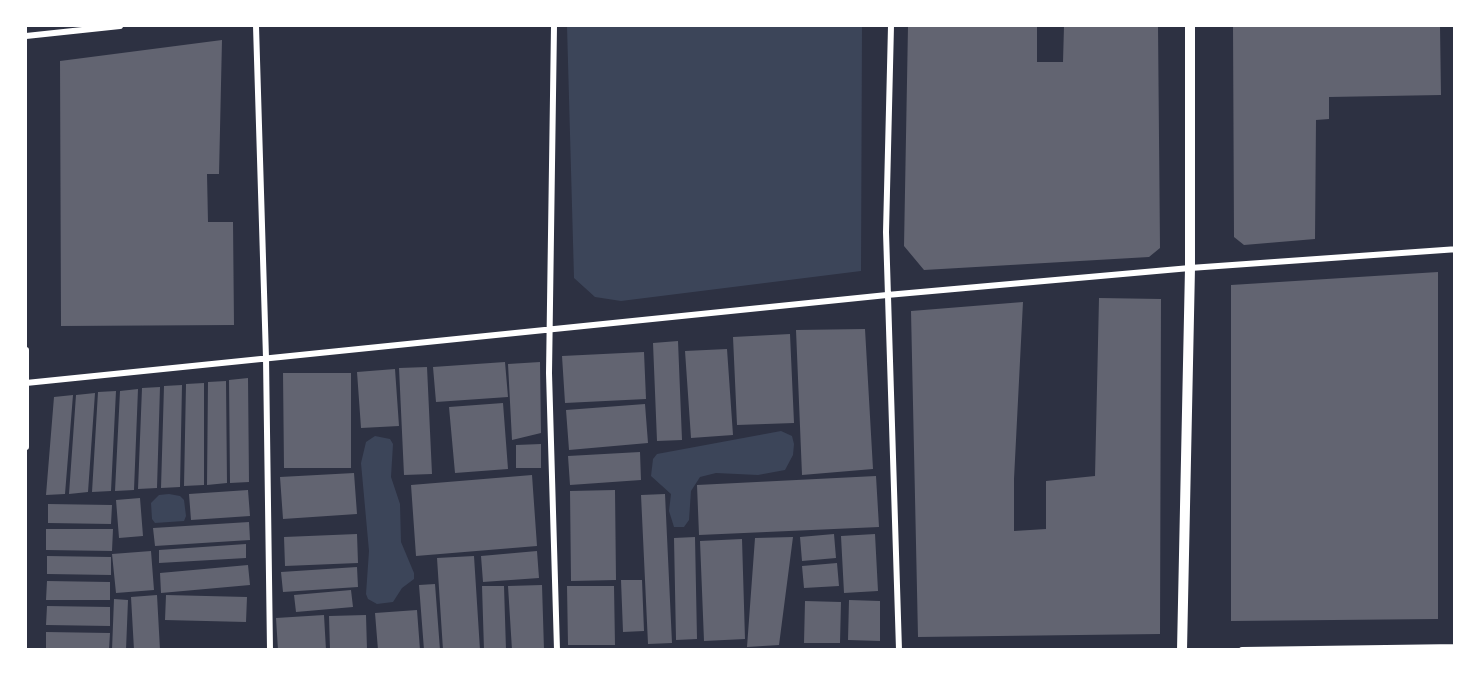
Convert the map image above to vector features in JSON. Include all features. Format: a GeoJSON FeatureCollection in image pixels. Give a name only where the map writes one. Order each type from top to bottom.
{"type":"FeatureCollection","features":[{"type":"Feature","properties":{"kind":"street"},"geometry":{"type":"LineString","coordinates":[[26,36],[120,26]]}},
{"type":"Feature","properties":{"kind":"street"},"geometry":{"type":"LineString","coordinates":[[256,26],[266,358],[270,650]]}},
{"type":"Feature","properties":{"kind":"street"},"geometry":{"type":"LineString","coordinates":[[554,26],[550,332],[557,650]]}},
{"type":"Feature","properties":{"kind":"street"},"geometry":{"type":"LineString","coordinates":[[891,26],[887,295],[899,650]]}},
{"type":"Feature","properties":{"kind":"street"},"geometry":{"type":"LineString","coordinates":[[1182,650],[1190,268],[1190,26]]}},
{"type":"Feature","properties":{"kind":"street"},"geometry":{"type":"LineString","coordinates":[[1242,650],[1457,648],[1456,26]]}},
{"type":"Feature","properties":{"kind":"street"},"geometry":{"type":"LineString","coordinates":[[26,383],[550,332],[887,295],[1190,268],[1457,249]]}},
{"type":"Feature","properties":{"kind":"street"},"geometry":{"type":"LineString","coordinates":[[26,350],[26,447]]}},
{"type":"Feature","properties":{"kind":"shaded area"},"geometry":{"type":"Polygon","coordinates":[[[567,26],[862,26],[861,271],[621,301],[595,297],[574,278],[567,26]]]}},
{"type":"Feature","properties":{"kind":"shaded area"},"geometry":{"type":"Polygon","coordinates":[[[781,431],[792,436],[794,444],[793,455],[785,470],[758,475],[716,473],[700,477],[691,491],[689,520],[684,527],[674,527],[669,511],[671,494],[651,476],[653,459],[657,454],[781,431]]]}},
{"type":"Feature","properties":{"kind":"shaded area"},"geometry":{"type":"Polygon","coordinates":[[[375,436],[390,439],[393,444],[391,477],[400,504],[401,542],[414,573],[414,579],[402,588],[393,602],[377,604],[368,599],[366,594],[369,551],[361,463],[366,442],[375,436]]]}},
{"type":"Feature","properties":{"kind":"shaded area"},"geometry":{"type":"Polygon","coordinates":[[[159,495],[180,496],[184,500],[186,516],[184,521],[155,523],[152,519],[151,503],[159,495]]]}},
{"type":"Feature","properties":{"kind":"building"},"geometry":{"type":"Polygon","coordinates":[[[908,26],[1037,26],[1037,62],[1063,62],[1064,26],[1158,26],[1160,248],[1149,257],[924,270],[904,246],[908,26]]]}},
{"type":"Feature","properties":{"kind":"building"},"geometry":{"type":"Polygon","coordinates":[[[1233,26],[1440,26],[1441,95],[1329,97],[1329,119],[1316,120],[1315,239],[1244,245],[1234,237],[1233,26]]]}},
{"type":"Feature","properties":{"kind":"building"},"geometry":{"type":"Polygon","coordinates":[[[222,40],[219,174],[207,174],[208,222],[233,222],[234,325],[61,326],[60,61],[222,40]]]}},
{"type":"Feature","properties":{"kind":"building"},"geometry":{"type":"Polygon","coordinates":[[[1438,272],[1438,619],[1231,621],[1231,285],[1438,272]]]}},
{"type":"Feature","properties":{"kind":"building"},"geometry":{"type":"Polygon","coordinates":[[[1099,298],[1161,299],[1160,634],[918,637],[911,311],[1023,302],[1014,479],[1014,531],[1046,529],[1046,481],[1095,476],[1099,298]]]}},
{"type":"Feature","properties":{"kind":"building"},"geometry":{"type":"Polygon","coordinates":[[[865,329],[873,469],[802,475],[796,330],[865,329]]]}},
{"type":"Feature","properties":{"kind":"building"},"geometry":{"type":"Polygon","coordinates":[[[790,334],[794,423],[737,425],[733,337],[790,334]]]}},
{"type":"Feature","properties":{"kind":"building"},"geometry":{"type":"Polygon","coordinates":[[[678,341],[682,440],[657,441],[653,343],[678,341]]]}},
{"type":"Feature","properties":{"kind":"building"},"geometry":{"type":"Polygon","coordinates":[[[727,349],[733,435],[691,438],[685,351],[727,349]]]}},
{"type":"Feature","properties":{"kind":"building"},"geometry":{"type":"Polygon","coordinates":[[[644,352],[646,399],[565,403],[562,356],[644,352]]]}},
{"type":"Feature","properties":{"kind":"building"},"geometry":{"type":"Polygon","coordinates":[[[505,362],[508,397],[436,402],[433,367],[505,362]]]}},
{"type":"Feature","properties":{"kind":"building"},"geometry":{"type":"Polygon","coordinates":[[[540,362],[541,433],[512,440],[508,364],[540,362]]]}},
{"type":"Feature","properties":{"kind":"building"},"geometry":{"type":"Polygon","coordinates":[[[427,367],[432,474],[404,475],[399,368],[427,367]]]}},
{"type":"Feature","properties":{"kind":"building"},"geometry":{"type":"Polygon","coordinates":[[[395,369],[399,426],[361,428],[357,372],[395,369]]]}},
{"type":"Feature","properties":{"kind":"building"},"geometry":{"type":"Polygon","coordinates":[[[283,373],[351,373],[351,468],[284,468],[283,373]]]}},
{"type":"Feature","properties":{"kind":"building"},"geometry":{"type":"Polygon","coordinates":[[[248,378],[249,482],[230,483],[229,380],[248,378]]]}},
{"type":"Feature","properties":{"kind":"building"},"geometry":{"type":"Polygon","coordinates":[[[226,381],[227,483],[207,485],[208,382],[226,381]]]}},
{"type":"Feature","properties":{"kind":"building"},"geometry":{"type":"Polygon","coordinates":[[[204,383],[204,485],[184,486],[186,384],[204,383]]]}},
{"type":"Feature","properties":{"kind":"building"},"geometry":{"type":"Polygon","coordinates":[[[182,385],[180,487],[161,488],[164,386],[182,385]]]}},
{"type":"Feature","properties":{"kind":"building"},"geometry":{"type":"Polygon","coordinates":[[[160,387],[157,488],[138,489],[142,388],[160,387]]]}},
{"type":"Feature","properties":{"kind":"building"},"geometry":{"type":"Polygon","coordinates":[[[138,389],[134,490],[115,491],[120,391],[138,389]]]}},
{"type":"Feature","properties":{"kind":"building"},"geometry":{"type":"Polygon","coordinates":[[[116,391],[111,491],[92,492],[98,392],[116,391]]]}},
{"type":"Feature","properties":{"kind":"building"},"geometry":{"type":"Polygon","coordinates":[[[95,393],[88,492],[69,494],[76,395],[95,393]]]}},
{"type":"Feature","properties":{"kind":"building"},"geometry":{"type":"Polygon","coordinates":[[[73,395],[65,494],[46,495],[54,397],[73,395]]]}},
{"type":"Feature","properties":{"kind":"building"},"geometry":{"type":"Polygon","coordinates":[[[503,403],[508,469],[455,473],[449,407],[503,403]]]}},
{"type":"Feature","properties":{"kind":"building"},"geometry":{"type":"Polygon","coordinates":[[[645,404],[648,443],[569,450],[566,410],[645,404]]]}},
{"type":"Feature","properties":{"kind":"building"},"geometry":{"type":"Polygon","coordinates":[[[541,444],[541,468],[516,468],[516,445],[541,444]]]}},
{"type":"Feature","properties":{"kind":"building"},"geometry":{"type":"Polygon","coordinates":[[[640,452],[641,480],[570,485],[568,456],[640,452]]]}},
{"type":"Feature","properties":{"kind":"building"},"geometry":{"type":"Polygon","coordinates":[[[354,473],[357,514],[283,519],[280,477],[354,473]]]}},
{"type":"Feature","properties":{"kind":"building"},"geometry":{"type":"Polygon","coordinates":[[[532,475],[537,546],[416,556],[411,485],[532,475]]]}},
{"type":"Feature","properties":{"kind":"building"},"geometry":{"type":"Polygon","coordinates":[[[876,476],[879,527],[699,535],[697,485],[876,476]]]}},
{"type":"Feature","properties":{"kind":"building"},"geometry":{"type":"Polygon","coordinates":[[[248,490],[250,516],[191,520],[189,494],[248,490]]]}},
{"type":"Feature","properties":{"kind":"building"},"geometry":{"type":"Polygon","coordinates":[[[615,490],[616,580],[571,581],[570,491],[615,490]]]}},
{"type":"Feature","properties":{"kind":"building"},"geometry":{"type":"Polygon","coordinates":[[[665,494],[672,643],[648,644],[641,495],[665,494]]]}},
{"type":"Feature","properties":{"kind":"building"},"geometry":{"type":"Polygon","coordinates":[[[140,498],[143,536],[119,538],[116,500],[140,498]]]}},
{"type":"Feature","properties":{"kind":"building"},"geometry":{"type":"Polygon","coordinates":[[[48,504],[112,505],[111,524],[48,523],[48,504]]]}},
{"type":"Feature","properties":{"kind":"building"},"geometry":{"type":"Polygon","coordinates":[[[249,522],[250,540],[155,546],[153,528],[249,522]]]}},
{"type":"Feature","properties":{"kind":"building"},"geometry":{"type":"Polygon","coordinates":[[[46,529],[113,529],[112,551],[46,550],[46,529]]]}},
{"type":"Feature","properties":{"kind":"building"},"geometry":{"type":"Polygon","coordinates":[[[357,534],[358,563],[285,566],[284,537],[357,534]]]}},
{"type":"Feature","properties":{"kind":"building"},"geometry":{"type":"Polygon","coordinates":[[[834,534],[836,558],[802,561],[800,537],[834,534]]]}},
{"type":"Feature","properties":{"kind":"building"},"geometry":{"type":"Polygon","coordinates":[[[875,534],[878,591],[844,593],[841,536],[875,534]]]}},
{"type":"Feature","properties":{"kind":"building"},"geometry":{"type":"Polygon","coordinates":[[[695,537],[697,639],[676,640],[674,538],[695,537]]]}},
{"type":"Feature","properties":{"kind":"building"},"geometry":{"type":"Polygon","coordinates":[[[793,537],[779,645],[747,647],[755,538],[793,537]]]}},
{"type":"Feature","properties":{"kind":"building"},"geometry":{"type":"Polygon","coordinates":[[[742,539],[745,639],[704,641],[700,541],[742,539]]]}},
{"type":"Feature","properties":{"kind":"building"},"geometry":{"type":"Polygon","coordinates":[[[246,544],[246,558],[159,563],[159,550],[246,544]]]}},
{"type":"Feature","properties":{"kind":"building"},"geometry":{"type":"Polygon","coordinates":[[[151,551],[154,590],[116,593],[112,554],[151,551]]]}},
{"type":"Feature","properties":{"kind":"building"},"geometry":{"type":"Polygon","coordinates":[[[537,551],[539,578],[483,582],[481,556],[537,551]]]}},
{"type":"Feature","properties":{"kind":"building"},"geometry":{"type":"Polygon","coordinates":[[[47,556],[111,557],[111,575],[47,574],[47,556]]]}},
{"type":"Feature","properties":{"kind":"building"},"geometry":{"type":"Polygon","coordinates":[[[474,556],[480,650],[443,650],[437,558],[474,556]]]}},
{"type":"Feature","properties":{"kind":"building"},"geometry":{"type":"Polygon","coordinates":[[[837,563],[839,586],[804,588],[802,566],[837,563]]]}},
{"type":"Feature","properties":{"kind":"building"},"geometry":{"type":"Polygon","coordinates":[[[248,565],[250,585],[161,593],[160,573],[248,565]]]}},
{"type":"Feature","properties":{"kind":"building"},"geometry":{"type":"Polygon","coordinates":[[[357,567],[358,587],[283,592],[281,572],[357,567]]]}},
{"type":"Feature","properties":{"kind":"building"},"geometry":{"type":"Polygon","coordinates":[[[621,580],[642,580],[644,631],[623,632],[621,580]]]}},
{"type":"Feature","properties":{"kind":"building"},"geometry":{"type":"Polygon","coordinates":[[[47,581],[110,582],[110,600],[46,600],[47,581]]]}},
{"type":"Feature","properties":{"kind":"building"},"geometry":{"type":"Polygon","coordinates":[[[435,584],[440,650],[424,650],[419,585],[435,584]]]}},
{"type":"Feature","properties":{"kind":"building"},"geometry":{"type":"Polygon","coordinates":[[[542,585],[544,650],[512,650],[508,586],[542,585]]]}},
{"type":"Feature","properties":{"kind":"building"},"geometry":{"type":"Polygon","coordinates":[[[482,586],[504,586],[506,650],[484,650],[482,586]]]}},
{"type":"Feature","properties":{"kind":"building"},"geometry":{"type":"Polygon","coordinates":[[[567,586],[614,586],[615,645],[568,645],[567,586]]]}},
{"type":"Feature","properties":{"kind":"building"},"geometry":{"type":"Polygon","coordinates":[[[351,590],[353,607],[296,612],[294,595],[351,590]]]}},
{"type":"Feature","properties":{"kind":"building"},"geometry":{"type":"Polygon","coordinates":[[[157,595],[160,650],[134,650],[131,597],[157,595]]]}},
{"type":"Feature","properties":{"kind":"building"},"geometry":{"type":"Polygon","coordinates":[[[166,595],[247,597],[246,622],[165,620],[166,595]]]}},
{"type":"Feature","properties":{"kind":"building"},"geometry":{"type":"Polygon","coordinates":[[[114,599],[128,600],[126,650],[112,650],[114,599]]]}},
{"type":"Feature","properties":{"kind":"building"},"geometry":{"type":"Polygon","coordinates":[[[849,600],[880,601],[880,641],[848,640],[849,600]]]}},
{"type":"Feature","properties":{"kind":"building"},"geometry":{"type":"Polygon","coordinates":[[[805,601],[841,602],[840,643],[804,643],[805,601]]]}},
{"type":"Feature","properties":{"kind":"building"},"geometry":{"type":"Polygon","coordinates":[[[47,606],[110,607],[110,626],[46,625],[47,606]]]}},
{"type":"Feature","properties":{"kind":"building"},"geometry":{"type":"Polygon","coordinates":[[[417,610],[420,650],[378,650],[375,613],[417,610]]]}},
{"type":"Feature","properties":{"kind":"building"},"geometry":{"type":"Polygon","coordinates":[[[324,615],[326,650],[278,650],[276,618],[324,615]]]}},
{"type":"Feature","properties":{"kind":"building"},"geometry":{"type":"Polygon","coordinates":[[[366,615],[367,650],[330,650],[329,616],[366,615]]]}},
{"type":"Feature","properties":{"kind":"building"},"geometry":{"type":"Polygon","coordinates":[[[46,632],[110,633],[109,650],[46,650],[46,632]]]}}]}
